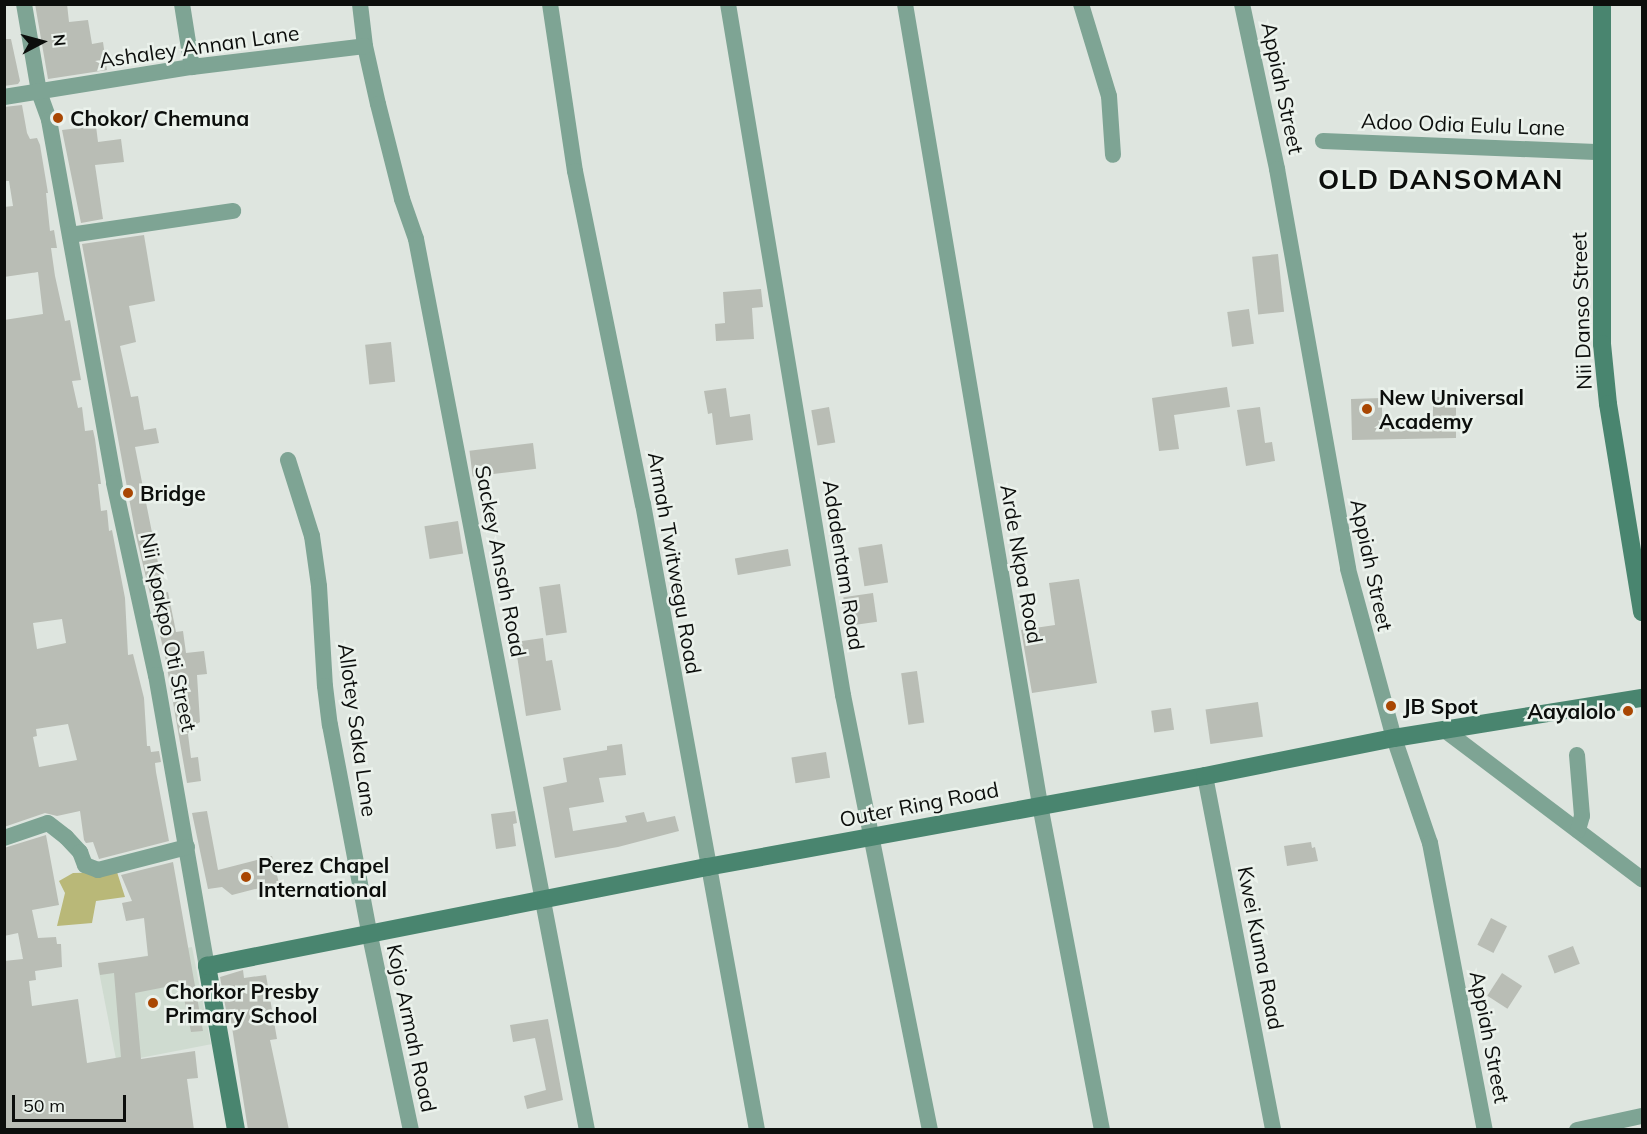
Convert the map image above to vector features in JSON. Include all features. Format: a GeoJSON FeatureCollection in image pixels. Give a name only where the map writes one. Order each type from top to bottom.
{"type":"FeatureCollection","features":[{"type":"Feature","properties":{"kind":"street","name":"Nii Kpakpo Oti Street"},"geometry":{"type":"LineString","coordinates":[[24,4],[39,92],[49,120],[114,483],[156,675],[236,1130]]}},
{"type":"Feature","properties":{"kind":"street"},"geometry":{"type":"LineString","coordinates":[[182,4],[192,67]]}},
{"type":"Feature","properties":{"kind":"street","name":"Sackey Ansah Road"},"geometry":{"type":"LineString","coordinates":[[360,4],[365,46],[402,199],[416,239],[587,1130]]}},
{"type":"Feature","properties":{"kind":"street","name":"Armah Twitwegu Road"},"geometry":{"type":"LineString","coordinates":[[550,4],[575,171],[640,493],[757,1130]]}},
{"type":"Feature","properties":{"kind":"street","name":"Adadentam Road"},"geometry":{"type":"LineString","coordinates":[[728,4],[843,694],[930,1130]]}},
{"type":"Feature","properties":{"kind":"street","name":"Arde Nkpa Road"},"geometry":{"type":"LineString","coordinates":[[905,4],[1040,805],[1102,1130]]}},
{"type":"Feature","properties":{"kind":"street"},"geometry":{"type":"LineString","coordinates":[[1081,4],[1109,96],[1113,155]]}},
{"type":"Feature","properties":{"kind":"street","name":"Appiah Street"},"geometry":{"type":"LineString","coordinates":[[1242,4],[1277,169],[1348,569],[1394,738],[1430,843],[1485,1130]]}},
{"type":"Feature","properties":{"kind":"street","name":"Nii Danso Street"},"geometry":{"type":"LineString","coordinates":[[1602,4],[1600,299],[1603,356],[1608,404],[1642,612]]}},
{"type":"Feature","properties":{"kind":"street","name":"Ashaley Annan Lane"},"geometry":{"type":"LineString","coordinates":[[4,97],[192,67],[365,46]]}},
{"type":"Feature","properties":{"kind":"street","name":"Adoo Odia Eulu Lane"},"geometry":{"type":"LineString","coordinates":[[1323,141],[1602,152]]}},
{"type":"Feature","properties":{"kind":"street"},"geometry":{"type":"LineString","coordinates":[[70,235],[233,211]]}},
{"type":"Feature","properties":{"kind":"street","name":"Allotey Saka Lane"},"geometry":{"type":"LineString","coordinates":[[288,460],[312,536],[319,586],[329,716],[370,936]]}},
{"type":"Feature","properties":{"kind":"street","name":"Outer Ring Road"},"geometry":{"type":"LineString","coordinates":[[207,966],[293,948],[370,936],[707,867],[1205,776],[1394,738],[1642,698]]}},
{"type":"Feature","properties":{"kind":"street"},"geometry":{"type":"LineString","coordinates":[[1446,731],[1642,879]]}},
{"type":"Feature","properties":{"kind":"street"},"geometry":{"type":"LineString","coordinates":[[1578,755],[1582,816],[1578,830]]}},
{"type":"Feature","properties":{"kind":"street","name":"Kwei Kuma Road"},"geometry":{"type":"LineString","coordinates":[[1205,776],[1273,1130]]}},
{"type":"Feature","properties":{"kind":"street"},"geometry":{"type":"LineString","coordinates":[[4,838],[48,823],[80,852],[86,865],[98,870],[187,847]]}},
{"type":"Feature","properties":{"kind":"street","name":"Kojo Armah Road"},"geometry":{"type":"LineString","coordinates":[[370,936],[411,1130]]}},
{"type":"Feature","properties":{"kind":"street"},"geometry":{"type":"LineString","coordinates":[[1576,1130],[1642,1116]]}},
{"type":"Feature","properties":{"kind":"shaded area"},"geometry":{"type":"Polygon","coordinates":[[[117,872],[125,897],[96,901],[92,923],[57,926],[65,893],[59,881],[73,873],[117,872]]]}},
{"type":"Feature","properties":{"kind":"shaded area","name":"Chorkor Presby Primary School"},"geometry":{"type":"Polygon","coordinates":[[[192,947],[211,1044],[117,1062],[98,965],[192,947]]]}},
{"type":"Feature","properties":{"kind":"building"},"geometry":{"type":"Polygon","coordinates":[[[35,4],[67,4],[69,22],[88,20],[92,44],[103,42],[107,70],[48,79],[35,4]]]}},
{"type":"Feature","properties":{"kind":"building"},"geometry":{"type":"Polygon","coordinates":[[[4,39],[11,39],[20,81],[18,84],[4,86],[4,39]]]}},
{"type":"Feature","properties":{"kind":"building"},"geometry":{"type":"Polygon","coordinates":[[[22,105],[27,133],[30,139],[37,138],[40,145],[48,193],[46,193],[50,231],[54,230],[57,248],[51,248],[55,276],[65,321],[70,320],[81,380],[72,381],[78,408],[82,407],[85,431],[93,430],[95,439],[101,484],[98,484],[101,511],[107,510],[109,531],[112,530],[125,598],[128,655],[133,654],[144,698],[147,746],[150,746],[151,752],[159,751],[161,762],[155,763],[169,841],[99,859],[93,842],[86,843],[84,840],[80,811],[57,816],[45,813],[4,827],[4,320],[43,314],[38,272],[4,277],[4,207],[13,206],[9,181],[4,181],[4,107],[22,105]],[[62,619],[33,623],[37,649],[66,643],[62,619]],[[68,724],[36,729],[37,736],[33,737],[39,767],[77,760],[68,724]]]}},
{"type":"Feature","properties":{"kind":"building"},"geometry":{"type":"Polygon","coordinates":[[[96,126],[98,142],[121,139],[124,162],[95,165],[103,219],[81,223],[62,130],[96,126]]]}},
{"type":"Feature","properties":{"kind":"building"},"geometry":{"type":"Polygon","coordinates":[[[144,235],[155,301],[129,306],[136,342],[120,346],[131,397],[138,396],[144,430],[156,428],[159,443],[135,447],[164,593],[168,592],[176,632],[183,631],[186,653],[204,651],[207,674],[197,675],[200,722],[190,728],[188,734],[191,758],[198,757],[201,781],[187,783],[165,656],[136,536],[82,244],[144,235]]]}},
{"type":"Feature","properties":{"kind":"building"},"geometry":{"type":"Polygon","coordinates":[[[1278,254],[1284,312],[1258,314],[1252,257],[1278,254]]]}},
{"type":"Feature","properties":{"kind":"building"},"geometry":{"type":"Polygon","coordinates":[[[761,289],[763,307],[752,308],[754,339],[716,341],[715,324],[725,323],[723,292],[761,289]]]}},
{"type":"Feature","properties":{"kind":"building"},"geometry":{"type":"Polygon","coordinates":[[[1249,309],[1254,344],[1232,347],[1227,312],[1249,309]]]}},
{"type":"Feature","properties":{"kind":"building"},"geometry":{"type":"Polygon","coordinates":[[[391,342],[395,382],[369,384],[365,345],[391,342]]]}},
{"type":"Feature","properties":{"kind":"building"},"geometry":{"type":"Polygon","coordinates":[[[1227,387],[1230,407],[1174,415],[1179,449],[1159,451],[1152,398],[1227,387]]]}},
{"type":"Feature","properties":{"kind":"building"},"geometry":{"type":"Polygon","coordinates":[[[726,388],[730,417],[750,414],[753,440],[716,445],[712,413],[708,414],[704,391],[726,388]]]}},
{"type":"Feature","properties":{"kind":"building","name":"New Universal Academy"},"geometry":{"type":"Polygon","coordinates":[[[1433,397],[1456,397],[1456,438],[1352,440],[1351,399],[1382,398],[1382,421],[1433,420],[1433,397]]]}},
{"type":"Feature","properties":{"kind":"building"},"geometry":{"type":"Polygon","coordinates":[[[829,407],[835,442],[818,446],[811,410],[829,407]]]}},
{"type":"Feature","properties":{"kind":"building"},"geometry":{"type":"Polygon","coordinates":[[[1260,407],[1265,443],[1272,442],[1275,461],[1246,466],[1237,410],[1260,407]]]}},
{"type":"Feature","properties":{"kind":"building"},"geometry":{"type":"Polygon","coordinates":[[[533,443],[536,469],[473,477],[469,451],[533,443]]]}},
{"type":"Feature","properties":{"kind":"building"},"geometry":{"type":"Polygon","coordinates":[[[458,521],[463,554],[430,559],[424,526],[458,521]]]}},
{"type":"Feature","properties":{"kind":"building"},"geometry":{"type":"Polygon","coordinates":[[[882,544],[888,583],[864,586],[858,548],[882,544]]]}},
{"type":"Feature","properties":{"kind":"building"},"geometry":{"type":"Polygon","coordinates":[[[788,549],[791,566],[738,575],[735,558],[788,549]]]}},
{"type":"Feature","properties":{"kind":"building"},"geometry":{"type":"Polygon","coordinates":[[[1079,579],[1097,683],[1032,693],[1021,630],[1055,625],[1049,583],[1079,579]]]}},
{"type":"Feature","properties":{"kind":"building"},"geometry":{"type":"Polygon","coordinates":[[[560,584],[567,633],[546,635],[539,587],[560,584]]]}},
{"type":"Feature","properties":{"kind":"building"},"geometry":{"type":"Polygon","coordinates":[[[873,593],[877,622],[847,626],[843,597],[873,593]]]}},
{"type":"Feature","properties":{"kind":"building"},"geometry":{"type":"Polygon","coordinates":[[[543,638],[546,661],[552,660],[561,710],[526,716],[515,642],[543,638]]]}},
{"type":"Feature","properties":{"kind":"building"},"geometry":{"type":"Polygon","coordinates":[[[917,671],[924,722],[908,725],[901,673],[917,671]]]}},
{"type":"Feature","properties":{"kind":"building"},"geometry":{"type":"Polygon","coordinates":[[[1258,702],[1263,737],[1210,744],[1206,709],[1258,702]]]}},
{"type":"Feature","properties":{"kind":"building"},"geometry":{"type":"Polygon","coordinates":[[[1171,708],[1174,730],[1154,733],[1151,711],[1171,708]]]}},
{"type":"Feature","properties":{"kind":"building"},"geometry":{"type":"Polygon","coordinates":[[[622,744],[626,775],[599,778],[604,802],[569,808],[573,831],[627,822],[625,816],[644,812],[647,822],[675,816],[679,831],[618,847],[555,858],[543,787],[567,782],[563,758],[607,750],[607,746],[622,744]]]}},
{"type":"Feature","properties":{"kind":"building"},"geometry":{"type":"Polygon","coordinates":[[[826,752],[830,778],[795,783],[791,757],[826,752]]]}},
{"type":"Feature","properties":{"kind":"building"},"geometry":{"type":"Polygon","coordinates":[[[207,811],[218,870],[272,856],[279,883],[232,895],[222,887],[208,889],[192,813],[207,811]]]}},
{"type":"Feature","properties":{"kind":"building"},"geometry":{"type":"Polygon","coordinates":[[[515,811],[517,823],[513,824],[516,846],[496,849],[491,814],[515,811]]]}},
{"type":"Feature","properties":{"kind":"building"},"geometry":{"type":"Polygon","coordinates":[[[46,835],[59,905],[32,910],[38,938],[56,937],[57,944],[61,944],[62,967],[35,971],[36,980],[29,981],[32,1006],[78,999],[87,1063],[121,1057],[114,973],[100,975],[98,963],[148,956],[144,918],[126,921],[122,903],[132,901],[121,875],[173,862],[203,1031],[191,1032],[181,984],[135,993],[141,1059],[195,1051],[198,1078],[187,1079],[194,1130],[4,1130],[4,961],[23,959],[18,933],[4,936],[4,848],[46,835]]]}},
{"type":"Feature","properties":{"kind":"building"},"geometry":{"type":"Polygon","coordinates":[[[1311,842],[1312,848],[1315,847],[1318,861],[1287,866],[1284,846],[1311,842]]]}},
{"type":"Feature","properties":{"kind":"building"},"geometry":{"type":"Polygon","coordinates":[[[1491,918],[1507,926],[1493,953],[1477,945],[1491,918]]]}},
{"type":"Feature","properties":{"kind":"building"},"geometry":{"type":"Polygon","coordinates":[[[1573,946],[1580,964],[1555,973],[1548,956],[1573,946]]]}},
{"type":"Feature","properties":{"kind":"building"},"geometry":{"type":"Polygon","coordinates":[[[243,970],[244,978],[266,975],[277,1039],[270,1040],[289,1130],[248,1130],[231,1021],[228,1021],[220,977],[243,970]]]}},
{"type":"Feature","properties":{"kind":"building"},"geometry":{"type":"Polygon","coordinates":[[[1502,973],[1522,986],[1507,1009],[1487,996],[1502,973]]]}},
{"type":"Feature","properties":{"kind":"building"},"geometry":{"type":"Polygon","coordinates":[[[548,1019],[563,1100],[527,1109],[524,1096],[546,1090],[535,1038],[513,1042],[510,1025],[548,1019]]]}},
{"type":"Feature","properties":{"kind":"place","name":"Chokor/ Chemuna"},"geometry":{"type":"Point","coordinates":[58,118]}},
{"type":"Feature","properties":{"kind":"place","name":"New Universal Academy"},"geometry":{"type":"Point","coordinates":[1367,409]}},
{"type":"Feature","properties":{"kind":"place","name":"Bridge"},"geometry":{"type":"Point","coordinates":[128,493]}},
{"type":"Feature","properties":{"kind":"place","name":"JB Spot"},"geometry":{"type":"Point","coordinates":[1391,706]}},
{"type":"Feature","properties":{"kind":"place","name":"Aayalolo"},"geometry":{"type":"Point","coordinates":[1628,711]}},
{"type":"Feature","properties":{"kind":"place","name":"Perez Chapel International"},"geometry":{"type":"Point","coordinates":[246,877]}},
{"type":"Feature","properties":{"kind":"place","name":"Chorkor Presby Primary School"},"geometry":{"type":"Point","coordinates":[153,1003]}},
{"type":"Feature","properties":{"kind":"district","name":"OLD DANSOMAN"},"geometry":{"type":"Point","coordinates":[1441,180]}}]}
